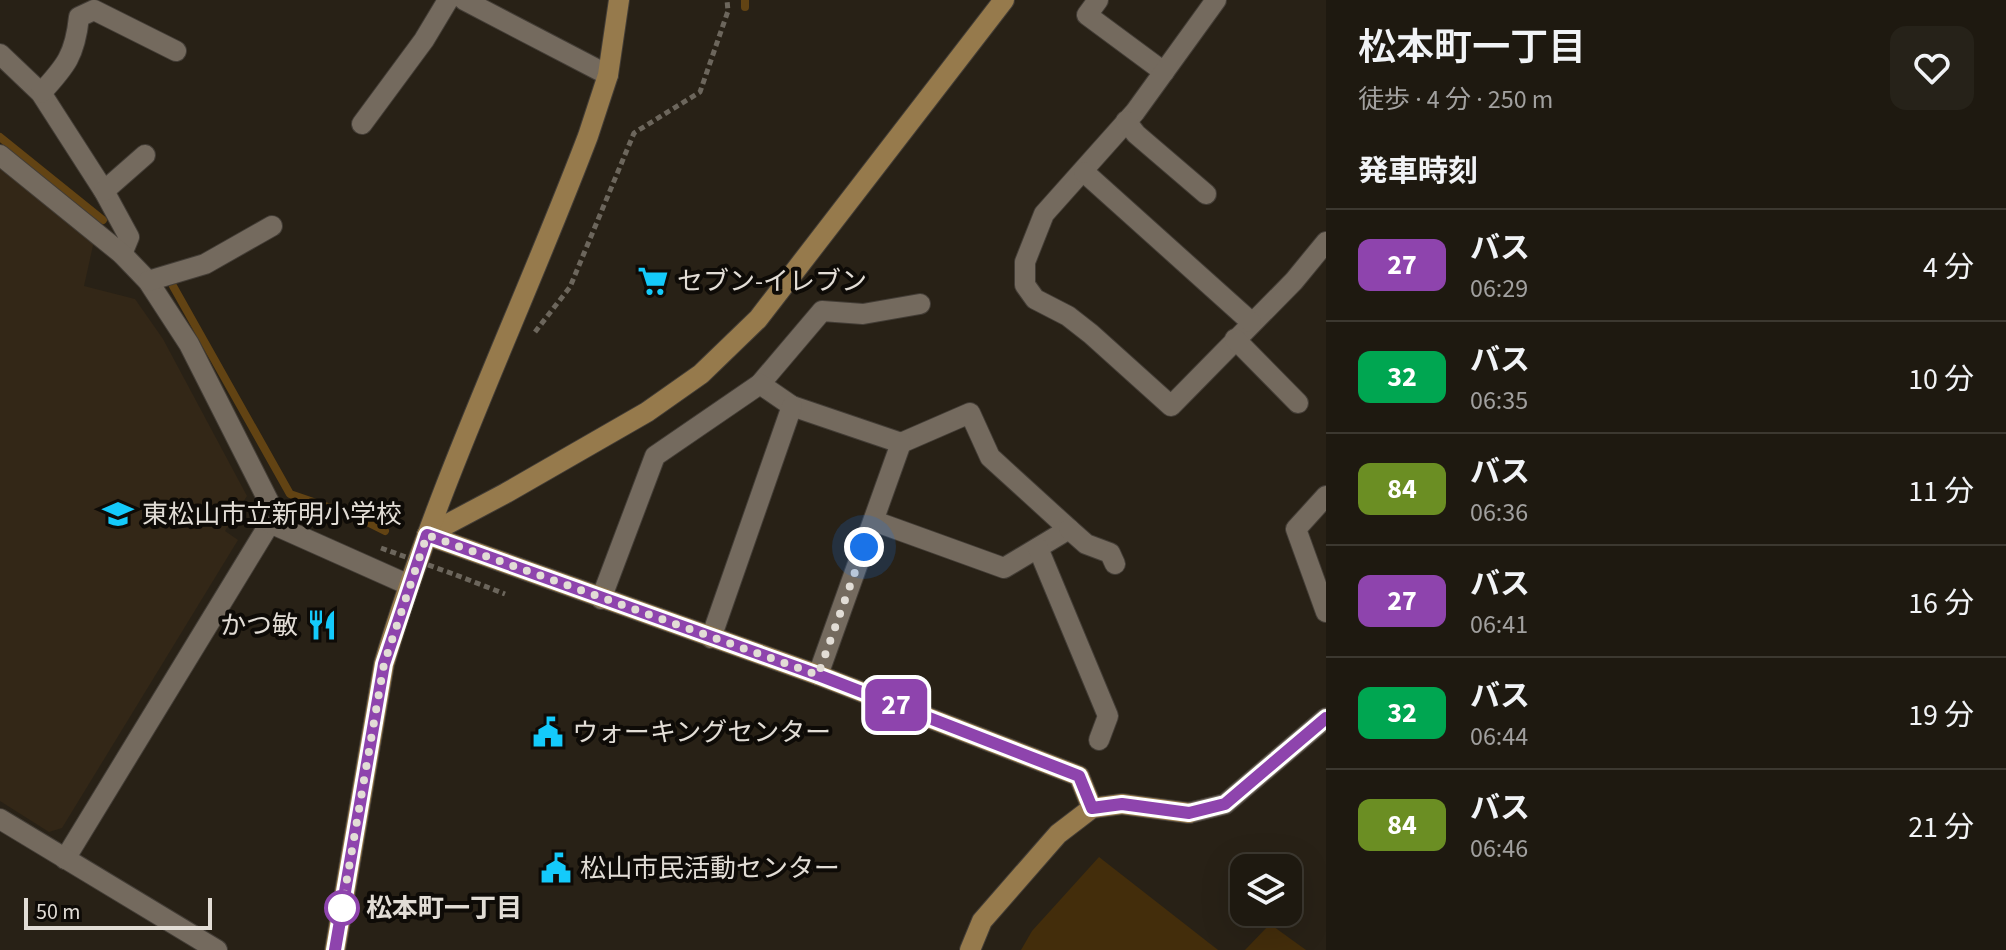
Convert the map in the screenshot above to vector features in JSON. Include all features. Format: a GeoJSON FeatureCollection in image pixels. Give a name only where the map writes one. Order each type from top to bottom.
{"type":"FeatureCollection","features":[{"type":"Feature","properties":{"kind":"street"},"geometry":{"type":"LineString","coordinates":[[362,124],[424,40],[448,0]]}},
{"type":"Feature","properties":{"kind":"street"},"geometry":{"type":"LineString","coordinates":[[464,0],[608,75]]}},
{"type":"Feature","properties":{"kind":"street"},"geometry":{"type":"LineString","coordinates":[[335,950],[384,664],[427,535],[572,178],[608,75],[619,0]]}},
{"type":"Feature","properties":{"kind":"street"},"geometry":{"type":"LineString","coordinates":[[427,535],[647,412],[701,374],[758,319],[1004,0]]}},
{"type":"Feature","properties":{"kind":"street"},"geometry":{"type":"LineString","coordinates":[[1098,0],[1087,15],[1164,72]]}},
{"type":"Feature","properties":{"kind":"street"},"geometry":{"type":"LineString","coordinates":[[1216,0],[1126,121],[1044,214],[1025,262],[1025,285],[1035,299],[1068,316],[1091,334],[1171,406],[1294,281],[1326,242]]}},
{"type":"Feature","properties":{"kind":"street"},"geometry":{"type":"LineString","coordinates":[[41,93],[62,70],[76,44],[79,17],[94,10],[176,51]]}},
{"type":"Feature","properties":{"kind":"street"},"geometry":{"type":"LineString","coordinates":[[0,54],[41,93],[104,191],[129,237],[122,254]]}},
{"type":"Feature","properties":{"kind":"street"},"geometry":{"type":"LineString","coordinates":[[1126,121],[1136,134],[1206,194]]}},
{"type":"Feature","properties":{"kind":"street"},"geometry":{"type":"LineString","coordinates":[[0,155],[122,254],[148,281],[189,344],[270,504],[270,523],[65,859]]}},
{"type":"Feature","properties":{"kind":"street"},"geometry":{"type":"LineString","coordinates":[[104,191],[145,155]]}},
{"type":"Feature","properties":{"kind":"street"},"geometry":{"type":"LineString","coordinates":[[1084,172],[1251,322]]}},
{"type":"Feature","properties":{"kind":"street"},"geometry":{"type":"LineString","coordinates":[[148,281],[205,264],[272,226]]}},
{"type":"Feature","properties":{"kind":"street"},"geometry":{"type":"LineString","coordinates":[[601,599],[655,456],[760,384],[822,311],[863,314],[920,304]]}},
{"type":"Feature","properties":{"kind":"street"},"geometry":{"type":"LineString","coordinates":[[1235,339],[1298,403]]}},
{"type":"Feature","properties":{"kind":"street"},"geometry":{"type":"LineString","coordinates":[[760,384],[792,406],[901,443],[970,413],[990,457],[1086,544],[1110,553],[1115,564]]}},
{"type":"Feature","properties":{"kind":"street"},"geometry":{"type":"LineString","coordinates":[[711,638],[792,406]]}},
{"type":"Feature","properties":{"kind":"street"},"geometry":{"type":"LineString","coordinates":[[818,675],[901,443]]}},
{"type":"Feature","properties":{"kind":"street"},"geometry":{"type":"LineString","coordinates":[[1326,496],[1296,529],[1326,612]]}},
{"type":"Feature","properties":{"kind":"street"},"geometry":{"type":"LineString","coordinates":[[874,521],[1004,568],[1069,529]]}},
{"type":"Feature","properties":{"kind":"street"},"geometry":{"type":"LineString","coordinates":[[270,523],[409,585]]}},
{"type":"Feature","properties":{"kind":"street"},"geometry":{"type":"LineString","coordinates":[[427,535],[818,675],[1079,776],[1092,808]]}},
{"type":"Feature","properties":{"kind":"street"},"geometry":{"type":"LineString","coordinates":[[1038,548],[1108,716],[1099,740]]}},
{"type":"Feature","properties":{"kind":"street"},"geometry":{"type":"LineString","coordinates":[[970,950],[982,921],[1058,834],[1092,808],[1122,804],[1189,813],[1225,804],[1326,718]]}},
{"type":"Feature","properties":{"kind":"street"},"geometry":{"type":"LineString","coordinates":[[0,819],[65,859],[184,942],[217,950]]}},
{"type":"Feature","properties":{"kind":"path"},"geometry":{"type":"LineString","coordinates":[[535,332],[570,287],[634,133],[700,92],[728,11],[727,0]]}},
{"type":"Feature","properties":{"kind":"path"},"geometry":{"type":"LineString","coordinates":[[381,548],[505,594]]}},
{"type":"Feature","properties":{"kind":"shaded area","name":"東松山市立新明小学校"},"geometry":{"type":"Polygon","coordinates":[[[0,166],[94,241],[84,286],[135,299],[163,339],[247,496],[225,531],[238,540],[62,828],[49,832],[0,801],[0,166]]]}},
{"type":"Feature","properties":{"kind":"shaded area"},"geometry":{"type":"Polygon","coordinates":[[[1099,857],[1218,950],[1021,950],[1032,931],[1099,857]]]}},
{"type":"Feature","properties":{"kind":"shaded area"},"geometry":{"type":"Polygon","coordinates":[[[1268,926],[1273,926],[1306,950],[1245,950],[1268,926]]]}},
{"type":"Feature","properties":{"kind":"waterway"},"geometry":{"type":"LineString","coordinates":[[745,0],[745,7]]}},
{"type":"Feature","properties":{"kind":"waterway"},"geometry":{"type":"LineString","coordinates":[[0,137],[103,220]]}},
{"type":"Feature","properties":{"kind":"waterway"},"geometry":{"type":"LineString","coordinates":[[173,286],[290,494],[357,517],[385,531]]}},
{"type":"Feature","properties":{"kind":"bus line","name":"27"},"geometry":{"type":"LineString","coordinates":[[335,950],[384,664],[427,535],[818,675],[1079,776],[1092,808],[1122,804],[1189,813],[1225,804],[1326,718]]}},
{"type":"Feature","properties":{"kind":"place","name":"セブン-イレブン"},"geometry":{"type":"Point","coordinates":[653,281]}},
{"type":"Feature","properties":{"kind":"place","name":"東松山市立新明小学校"},"geometry":{"type":"Point","coordinates":[118,514]}},
{"type":"Feature","properties":{"kind":"place","name":"かつ敏"},"geometry":{"type":"Point","coordinates":[322,625]}},
{"type":"Feature","properties":{"kind":"place","name":"ウォーキングセンター"},"geometry":{"type":"Point","coordinates":[548,732]}},
{"type":"Feature","properties":{"kind":"place","name":"松山市民活動センター"},"geometry":{"type":"Point","coordinates":[556,868]}},
{"type":"Feature","properties":{"kind":"place","name":"松本町一丁目"},"geometry":{"type":"Point","coordinates":[342,908]}},
{"type":"Feature","properties":{"kind":"route"},"geometry":{"type":"LineString","coordinates":[[342,908],[384,664],[427,535],[818,675],[864,547]]}}]}
